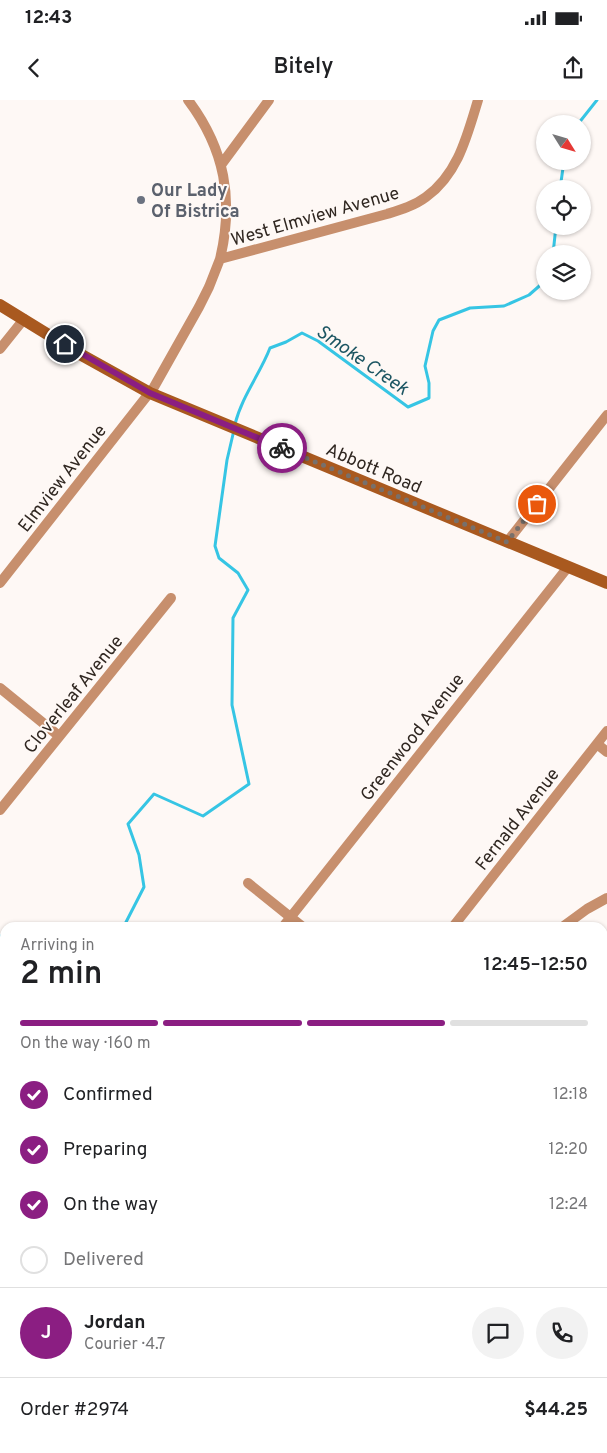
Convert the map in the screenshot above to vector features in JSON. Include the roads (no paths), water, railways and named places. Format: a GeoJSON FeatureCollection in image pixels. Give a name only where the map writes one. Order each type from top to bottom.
{"type":"FeatureCollection","features":[{"type":"Feature","properties":{"kind":"street"},"geometry":{"type":"LineString","coordinates":[[188,100],[209,132],[221,165],[227,208],[225,236],[220,259]]}},
{"type":"Feature","properties":{"kind":"street"},"geometry":{"type":"LineString","coordinates":[[221,165],[269,100]]}},
{"type":"Feature","properties":{"kind":"street","name":"West Elmview Avenue"},"geometry":{"type":"LineString","coordinates":[[150,393],[199,307],[220,259],[387,214],[425,198],[436,188],[460,156],[478,100]]}},
{"type":"Feature","properties":{"kind":"street","name":"Abbott Road"},"geometry":{"type":"LineString","coordinates":[[0,305],[150,393],[607,584]]}},
{"type":"Feature","properties":{"kind":"street"},"geometry":{"type":"LineString","coordinates":[[0,349],[24,319]]}},
{"type":"Feature","properties":{"kind":"street","name":"Elmview Avenue"},"geometry":{"type":"LineString","coordinates":[[0,583],[150,393]]}},
{"type":"Feature","properties":{"kind":"street"},"geometry":{"type":"LineString","coordinates":[[507,542],[607,414]]}},
{"type":"Feature","properties":{"kind":"street","name":"Greenwood Avenue"},"geometry":{"type":"LineString","coordinates":[[286,922],[568,567]]}},
{"type":"Feature","properties":{"kind":"street","name":"Cloverleaf Avenue"},"geometry":{"type":"LineString","coordinates":[[0,810],[171,598]]}},
{"type":"Feature","properties":{"kind":"street"},"geometry":{"type":"LineString","coordinates":[[0,688],[59,736]]}},
{"type":"Feature","properties":{"kind":"street","name":"Fernald Avenue"},"geometry":{"type":"LineString","coordinates":[[457,922],[607,730]]}},
{"type":"Feature","properties":{"kind":"street"},"geometry":{"type":"LineString","coordinates":[[596,744],[607,752]]}},
{"type":"Feature","properties":{"kind":"street"},"geometry":{"type":"LineString","coordinates":[[248,883],[297,922]]}},
{"type":"Feature","properties":{"kind":"street"},"geometry":{"type":"LineString","coordinates":[[570,922],[607,898]]}},
{"type":"Feature","properties":{"kind":"waterway","name":"Smoke Creek"},"geometry":{"type":"LineString","coordinates":[[585,115],[597,100]]}},
{"type":"Feature","properties":{"kind":"waterway","name":"Smoke Creek"},"geometry":{"type":"LineString","coordinates":[[561,180],[563,170]]}},
{"type":"Feature","properties":{"kind":"waterway","name":"Smoke Creek"},"geometry":{"type":"LineString","coordinates":[[554,245],[555,235]]}},
{"type":"Feature","properties":{"kind":"waterway","name":"Smoke Creek"},"geometry":{"type":"LineString","coordinates":[[235,424],[242,404],[270,348],[302,333],[318,341],[408,407],[429,398],[429,383],[425,366],[433,331],[439,320],[470,308],[504,306],[529,295],[536,289]]}},
{"type":"Feature","properties":{"kind":"waterway","name":"Smoke Creek"},"geometry":{"type":"LineString","coordinates":[[126,922],[144,887],[139,855],[128,824],[154,794],[203,816],[249,784],[232,705],[233,618],[248,590],[238,573],[219,558],[215,546],[227,460],[234,430]]}},
{"type":"Feature","properties":{"kind":"place","name":"Our Lady Of Bistrica"},"geometry":{"type":"Point","coordinates":[141,200]}}]}
